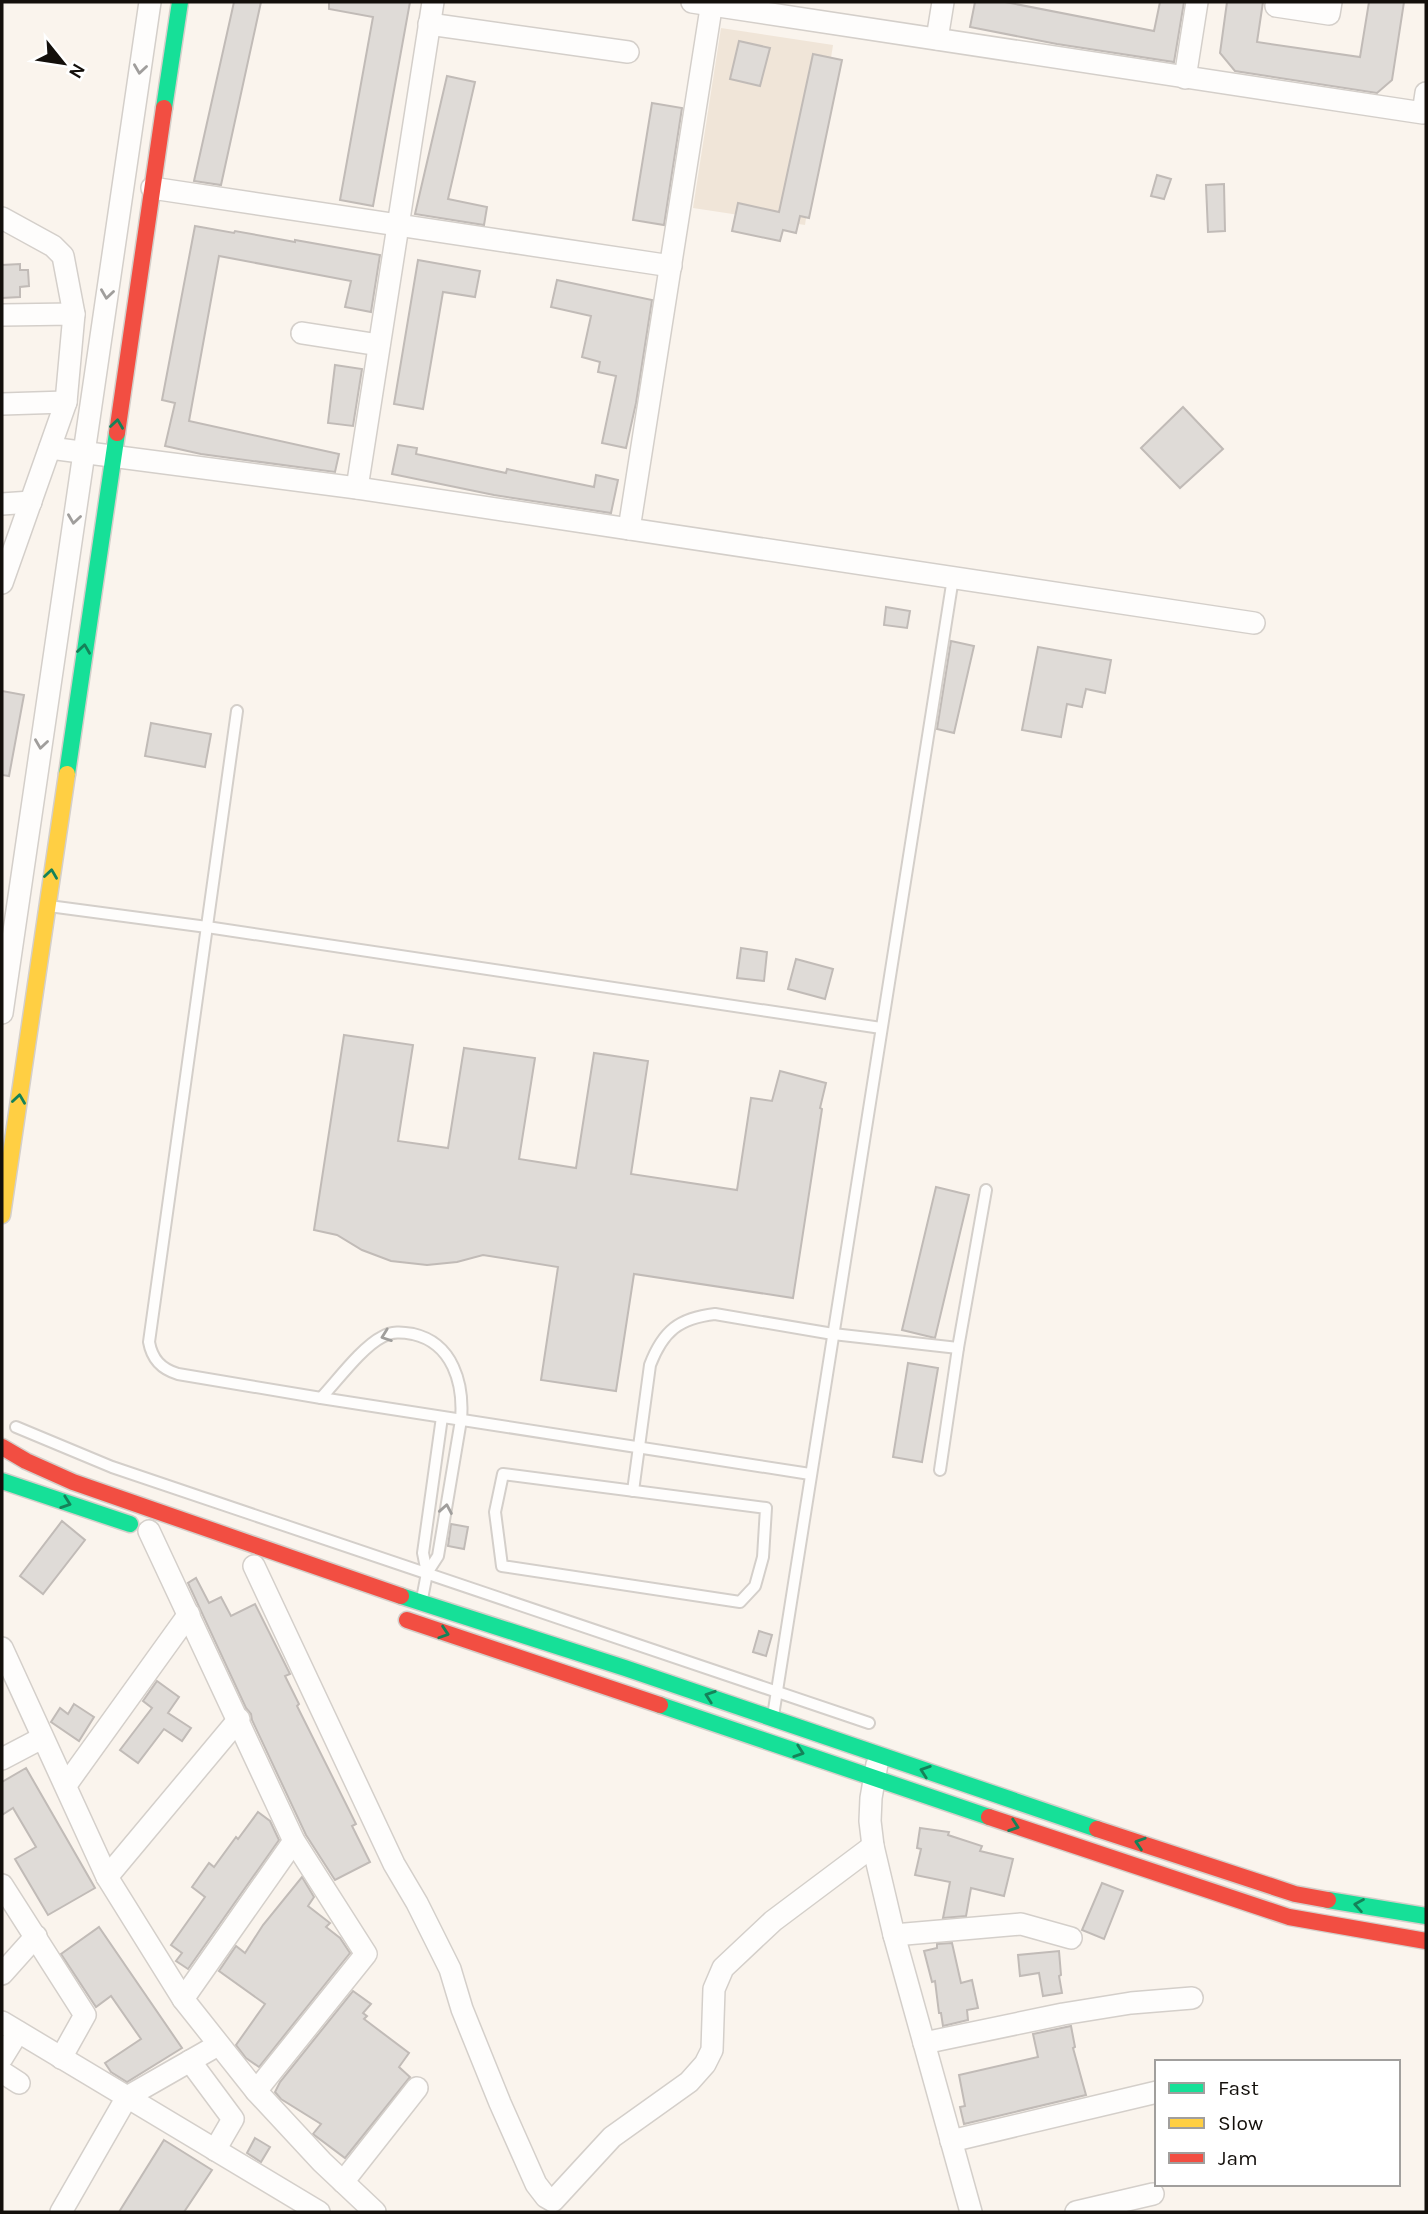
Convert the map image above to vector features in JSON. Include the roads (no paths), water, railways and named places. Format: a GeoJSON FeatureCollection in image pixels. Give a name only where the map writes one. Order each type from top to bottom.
{"type":"FeatureCollection","features":[{"type":"Feature","properties":{"kind":"main road"},"geometry":{"type":"LineString","coordinates":[[2,1215],[180,2]]}},
{"type":"Feature","properties":{"kind":"main road"},"geometry":{"type":"LineString","coordinates":[[2,1447],[73,1482],[421,1603],[1295,1894],[1426,1916]]}},
{"type":"Feature","properties":{"kind":"main road"},"geometry":{"type":"LineString","coordinates":[[2,1481],[173,1539]]}},
{"type":"Feature","properties":{"kind":"main road"},"geometry":{"type":"LineString","coordinates":[[233,1559],[279,1575]]}},
{"type":"Feature","properties":{"kind":"main road"},"geometry":{"type":"LineString","coordinates":[[391,1615],[1068,1845],[1289,1917],[1426,1941]]}},
{"type":"Feature","properties":{"kind":"main road"},"geometry":{"type":"LineString","coordinates":[[766,1741],[773,1718]]}},
{"type":"Feature","properties":{"kind":"street"},"geometry":{"type":"LineString","coordinates":[[2,1013],[150,2]]}},
{"type":"Feature","properties":{"kind":"street"},"geometry":{"type":"LineString","coordinates":[[357,488],[433,2]]}},
{"type":"Feature","properties":{"kind":"street"},"geometry":{"type":"LineString","coordinates":[[937,39],[943,2]]}},
{"type":"Feature","properties":{"kind":"street"},"geometry":{"type":"LineString","coordinates":[[1185,78],[1197,2]]}},
{"type":"Feature","properties":{"kind":"street"},"geometry":{"type":"LineString","coordinates":[[1277,2],[1276,6],[1329,14],[1331,2]]}},
{"type":"Feature","properties":{"kind":"street"},"geometry":{"type":"LineString","coordinates":[[629,529],[671,266],[705,3],[1423,113],[1426,93]]}},
{"type":"Feature","properties":{"kind":"street"},"geometry":{"type":"LineString","coordinates":[[429,24],[628,52]]}},
{"type":"Feature","properties":{"kind":"street"},"geometry":{"type":"LineString","coordinates":[[152,188],[671,266]]}},
{"type":"Feature","properties":{"kind":"street"},"geometry":{"type":"LineString","coordinates":[[2,218],[53,246],[62,256],[75,314],[66,402],[2,583]]}},
{"type":"Feature","properties":{"kind":"street"},"geometry":{"type":"LineString","coordinates":[[2,315],[75,314]]}},
{"type":"Feature","properties":{"kind":"street"},"geometry":{"type":"LineString","coordinates":[[302,333],[379,345]]}},
{"type":"Feature","properties":{"kind":"street"},"geometry":{"type":"LineString","coordinates":[[2,404],[66,402]]}},
{"type":"Feature","properties":{"kind":"street"},"geometry":{"type":"LineString","coordinates":[[50,448],[113,454],[357,488],[1254,623]]}},
{"type":"Feature","properties":{"kind":"street"},"geometry":{"type":"LineString","coordinates":[[2,503],[31,502]]}},
{"type":"Feature","properties":{"kind":"street"},"geometry":{"type":"LineString","coordinates":[[149,1531],[294,1841],[366,1954],[256,2091]]}},
{"type":"Feature","properties":{"kind":"street"},"geometry":{"type":"LineString","coordinates":[[254,1566],[394,1864],[450,1969],[462,2009],[500,2103],[536,2184],[551,2207],[612,2137],[689,2081],[705,2064],[712,2050],[714,1989],[723,1968],[773,1921],[873,1846]]}},
{"type":"Feature","properties":{"kind":"street"},"geometry":{"type":"LineString","coordinates":[[66,1785],[188,1614]]}},
{"type":"Feature","properties":{"kind":"street"},"geometry":{"type":"LineString","coordinates":[[2,1648],[107,1877],[183,1999],[256,2091],[374,2212]]}},
{"type":"Feature","properties":{"kind":"street"},"geometry":{"type":"LineString","coordinates":[[107,1877],[239,1719]]}},
{"type":"Feature","properties":{"kind":"street"},"geometry":{"type":"LineString","coordinates":[[2,1759],[43,1738]]}},
{"type":"Feature","properties":{"kind":"street"},"geometry":{"type":"LineString","coordinates":[[880,1756],[874,1777],[870,1821],[873,1846],[894,1935],[971,2212]]}},
{"type":"Feature","properties":{"kind":"street"},"geometry":{"type":"LineString","coordinates":[[183,1999],[294,1841]]}},
{"type":"Feature","properties":{"kind":"street"},"geometry":{"type":"LineString","coordinates":[[2,1885],[85,2015],[61,2058]]}},
{"type":"Feature","properties":{"kind":"street"},"geometry":{"type":"LineString","coordinates":[[894,1935],[1021,1924],[1071,1938]]}},
{"type":"Feature","properties":{"kind":"street"},"geometry":{"type":"LineString","coordinates":[[2,1974],[36,1936]]}},
{"type":"Feature","properties":{"kind":"street"},"geometry":{"type":"LineString","coordinates":[[924,2043],[1063,2014],[1131,2003],[1192,1998]]}},
{"type":"Feature","properties":{"kind":"street"},"geometry":{"type":"LineString","coordinates":[[2,2058],[10,2027],[319,2212]]}},
{"type":"Feature","properties":{"kind":"street"},"geometry":{"type":"LineString","coordinates":[[61,2212],[127,2097],[218,2045]]}},
{"type":"Feature","properties":{"kind":"street"},"geometry":{"type":"LineString","coordinates":[[190,2061],[233,2119],[215,2150]]}},
{"type":"Feature","properties":{"kind":"street"},"geometry":{"type":"LineString","coordinates":[[343,2182],[416,2088]]}},
{"type":"Feature","properties":{"kind":"street"},"geometry":{"type":"LineString","coordinates":[[951,2141],[1155,2092]]}},
{"type":"Feature","properties":{"kind":"street"},"geometry":{"type":"LineString","coordinates":[[1076,2212],[1153,2194]]}},
{"type":"Feature","properties":{"kind":"lane"},"geometry":{"type":"LineString","coordinates":[[773,1718],[953,578]]}},
{"type":"Feature","properties":{"kind":"lane"},"geometry":{"type":"LineString","coordinates":[[237,711],[149,1342],[150,1351],[157,1363],[168,1371],[321,1398],[810,1474]]}},
{"type":"Feature","properties":{"kind":"lane"},"geometry":{"type":"LineString","coordinates":[[47,905],[881,1028]]}},
{"type":"Feature","properties":{"kind":"lane"},"geometry":{"type":"LineString","coordinates":[[940,1470],[986,1191]]}},
{"type":"Feature","properties":{"kind":"lane"},"geometry":{"type":"LineString","coordinates":[[633,1490],[650,1364],[657,1346],[671,1329],[695,1316],[715,1314],[833,1334],[958,1348]]}},
{"type":"Feature","properties":{"kind":"lane"},"geometry":{"type":"LineString","coordinates":[[321,1398],[372,1342],[385,1335],[401,1332],[421,1336],[439,1346],[450,1360],[460,1383],[463,1402],[461,1420],[438,1556],[427,1573],[416,1624]]}},
{"type":"Feature","properties":{"kind":"lane"},"geometry":{"type":"LineString","coordinates":[[427,1573],[423,1553],[442,1417]]}},
{"type":"Feature","properties":{"kind":"lane"},"geometry":{"type":"LineString","coordinates":[[16,1427],[112,1466],[869,1723]]}},
{"type":"Feature","properties":{"kind":"lane"},"geometry":{"type":"LineString","coordinates":[[503,1474],[633,1490],[766,1508],[763,1557],[755,1586],[740,1602],[502,1566],[495,1512],[503,1474]]}}]}
